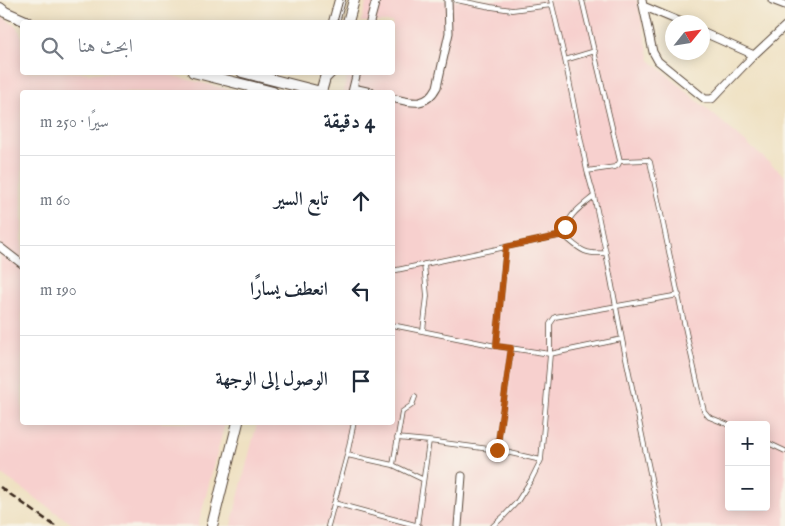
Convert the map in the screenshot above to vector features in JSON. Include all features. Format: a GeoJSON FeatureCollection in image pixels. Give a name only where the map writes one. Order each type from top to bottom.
{"type":"FeatureCollection","features":[{"type":"Feature","properties":{"kind":"street"},"geometry":{"type":"LineString","coordinates":[[335,20],[340,0]]}},
{"type":"Feature","properties":{"kind":"street"},"geometry":{"type":"LineString","coordinates":[[349,20],[354,0]]}},
{"type":"Feature","properties":{"kind":"street"},"geometry":{"type":"LineString","coordinates":[[371,20],[376,0]]}},
{"type":"Feature","properties":{"kind":"street"},"geometry":{"type":"LineString","coordinates":[[395,99],[416,103],[426,99],[435,91],[449,33],[448,0]]}},
{"type":"Feature","properties":{"kind":"street"},"geometry":{"type":"LineString","coordinates":[[772,0],[785,5]]}},
{"type":"Feature","properties":{"kind":"street"},"geometry":{"type":"LineString","coordinates":[[642,3],[667,15]]}},
{"type":"Feature","properties":{"kind":"street"},"geometry":{"type":"LineString","coordinates":[[642,3],[655,57],[705,99],[712,99],[785,26]]}},
{"type":"Feature","properties":{"kind":"street"},"geometry":{"type":"LineString","coordinates":[[0,8],[23,20]]}},
{"type":"Feature","properties":{"kind":"street"},"geometry":{"type":"LineString","coordinates":[[710,36],[754,55]]}},
{"type":"Feature","properties":{"kind":"street"},"geometry":{"type":"LineString","coordinates":[[205,75],[265,90]]}},
{"type":"Feature","properties":{"kind":"street"},"geometry":{"type":"LineString","coordinates":[[254,75],[314,90]]}},
{"type":"Feature","properties":{"kind":"street"},"geometry":{"type":"LineString","coordinates":[[323,90],[327,75]]}},
{"type":"Feature","properties":{"kind":"street"},"geometry":{"type":"LineString","coordinates":[[353,90],[356,75]]}},
{"type":"Feature","properties":{"kind":"street"},"geometry":{"type":"LineString","coordinates":[[0,247],[20,262]]}},
{"type":"Feature","properties":{"kind":"street"},"geometry":{"type":"LineString","coordinates":[[212,526],[237,425]]}},
{"type":"Feature","properties":{"kind":"street"},"geometry":{"type":"LineString","coordinates":[[458,526],[462,476]]}},
{"type":"Feature","properties":{"kind":"lane"},"geometry":{"type":"LineString","coordinates":[[456,0],[512,10],[552,2],[587,172],[606,253],[661,526]]}},
{"type":"Feature","properties":{"kind":"lane"},"geometry":{"type":"LineString","coordinates":[[582,0],[620,161]]}},
{"type":"Feature","properties":{"kind":"lane"},"geometry":{"type":"LineString","coordinates":[[565,60],[595,51]]}},
{"type":"Feature","properties":{"kind":"lane"},"geometry":{"type":"LineString","coordinates":[[587,172],[618,165],[620,161],[648,160],[650,162],[679,295],[685,332],[704,411],[709,417],[725,423]]}},
{"type":"Feature","properties":{"kind":"lane"},"geometry":{"type":"LineString","coordinates":[[562,235],[568,220],[594,196]]}},
{"type":"Feature","properties":{"kind":"lane"},"geometry":{"type":"LineString","coordinates":[[395,270],[562,235]]}},
{"type":"Feature","properties":{"kind":"lane"},"geometry":{"type":"LineString","coordinates":[[562,235],[581,250],[593,254],[606,253]]}},
{"type":"Feature","properties":{"kind":"lane"},"geometry":{"type":"LineString","coordinates":[[496,346],[506,247]]}},
{"type":"Feature","properties":{"kind":"lane"},"geometry":{"type":"LineString","coordinates":[[423,331],[427,296],[424,264]]}},
{"type":"Feature","properties":{"kind":"lane"},"geometry":{"type":"LineString","coordinates":[[493,526],[517,502],[541,460],[550,354],[550,324],[555,318],[679,295]]}},
{"type":"Feature","properties":{"kind":"lane"},"geometry":{"type":"LineString","coordinates":[[395,326],[496,346],[550,354],[622,339]]}},
{"type":"Feature","properties":{"kind":"lane"},"geometry":{"type":"LineString","coordinates":[[497,450],[511,348]]}},
{"type":"Feature","properties":{"kind":"lane"},"geometry":{"type":"LineString","coordinates":[[392,465],[402,412],[412,405],[415,397]]}},
{"type":"Feature","properties":{"kind":"lane"},"geometry":{"type":"LineString","coordinates":[[328,526],[353,425]]}},
{"type":"Feature","properties":{"kind":"lane"},"geometry":{"type":"LineString","coordinates":[[397,438],[497,450],[541,460]]}},
{"type":"Feature","properties":{"kind":"lane"},"geometry":{"type":"LineString","coordinates":[[334,503],[418,526],[422,479],[429,441]]}},
{"type":"Feature","properties":{"kind":"lane"},"geometry":{"type":"LineString","coordinates":[[770,444],[785,450]]}},
{"type":"Feature","properties":{"kind":"lane"},"geometry":{"type":"LineString","coordinates":[[347,455],[392,465],[422,479]]}},
{"type":"Feature","properties":{"kind":"shaded area"},"geometry":{"type":"Polygon","coordinates":[[[367,0],[637,0],[650,60],[785,176],[785,526],[231,526],[256,425],[395,425],[395,90],[344,90],[347,75],[395,75],[395,20],[362,20],[367,0]]]}},
{"type":"Feature","properties":{"kind":"shaded area"},"geometry":{"type":"Polygon","coordinates":[[[0,15],[17,27],[20,33],[20,75],[169,75],[232,90],[20,90],[20,425],[224,425],[198,526],[75,526],[0,473],[0,15]]]}},
{"type":"Feature","properties":{"kind":"tram line"},"geometry":{"type":"LineString","coordinates":[[338,20],[343,0]]}},
{"type":"Feature","properties":{"kind":"railway"},"geometry":{"type":"LineString","coordinates":[[0,487],[55,526]]}},
{"type":"Feature","properties":{"kind":"route"},"geometry":{"type":"LineString","coordinates":[[497,450],[511,348],[496,346],[506,247],[562,235],[565,227]]}}]}
